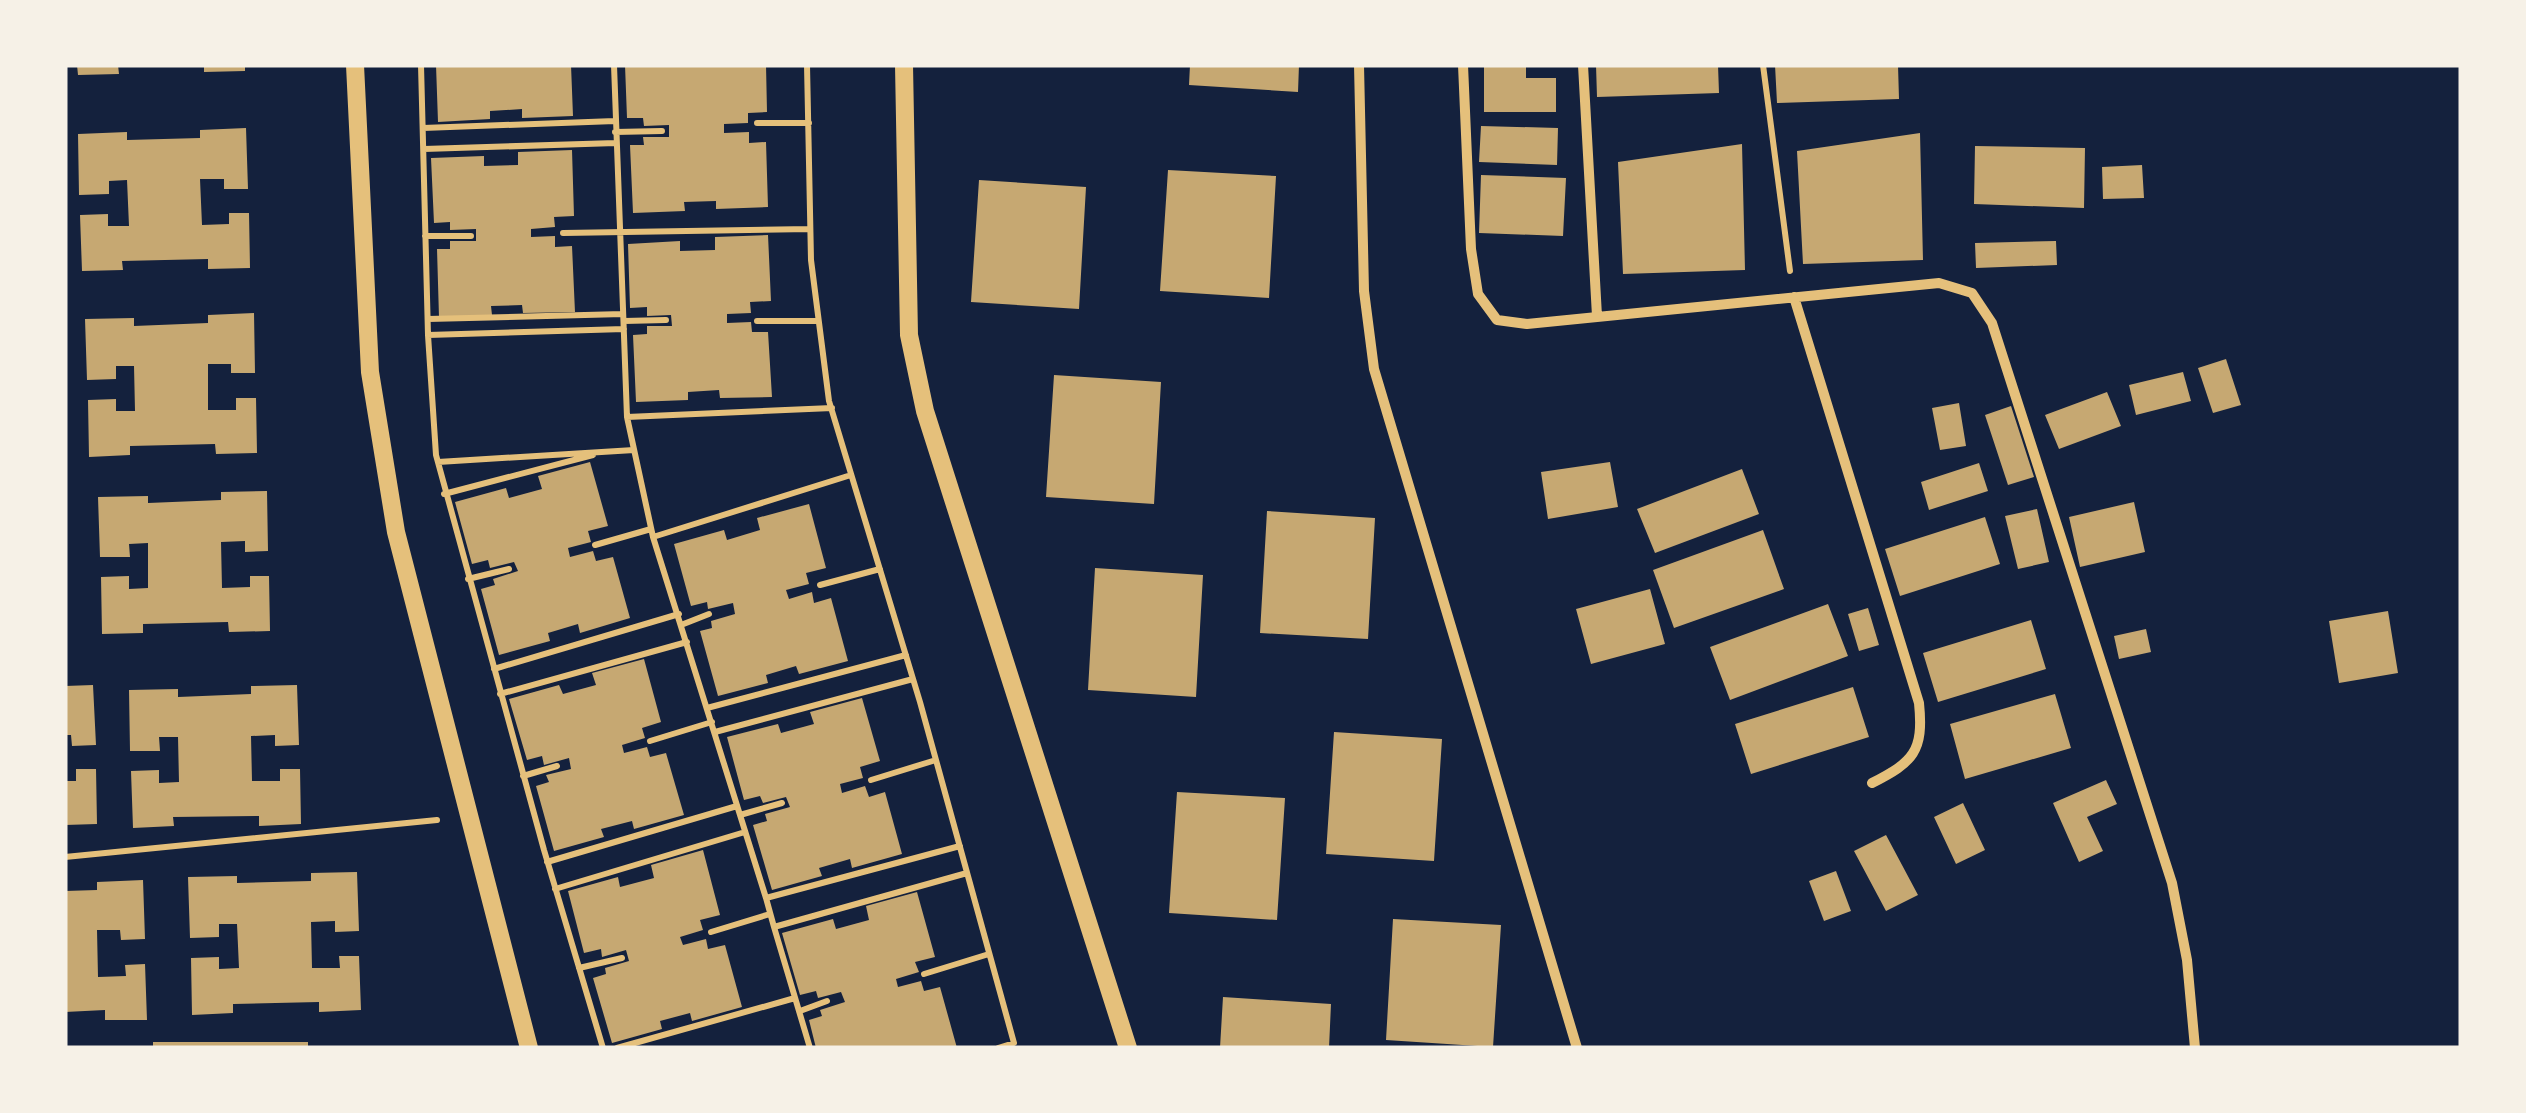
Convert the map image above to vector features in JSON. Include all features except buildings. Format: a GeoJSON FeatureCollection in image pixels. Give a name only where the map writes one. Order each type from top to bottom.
{"type":"FeatureCollection","features":[{"type":"Feature","properties":{"kind":"street"},"geometry":{"type":"LineString","coordinates":[[354,65],[370,372],[396,532],[529,1048]]}},
{"type":"Feature","properties":{"kind":"street"},"geometry":{"type":"LineString","coordinates":[[904,65],[909,335],[925,412],[1128,1048]]}},
{"type":"Feature","properties":{"kind":"street"},"geometry":{"type":"LineString","coordinates":[[1359,65],[1364,291],[1374,369],[1577,1048]]}},
{"type":"Feature","properties":{"kind":"street"},"geometry":{"type":"LineString","coordinates":[[1462,65],[1471,249],[1478,294],[1497,320],[1527,324],[1939,283],[1972,292],[1992,323],[2172,883],[2187,960],[2195,1048]]}},
{"type":"Feature","properties":{"kind":"street"},"geometry":{"type":"LineString","coordinates":[[1583,65],[1597,316]]}},
{"type":"Feature","properties":{"kind":"street"},"geometry":{"type":"LineString","coordinates":[[1794,297],[1919,704],[1922,728],[1918,748],[1904,766],[1872,783]]}},
{"type":"Feature","properties":{"kind":"path"},"geometry":{"type":"LineString","coordinates":[[422,65],[428,335],[438,462],[547,862],[603,1048]]}},
{"type":"Feature","properties":{"kind":"path"},"geometry":{"type":"LineString","coordinates":[[614,65],[627,417],[652,533],[810,1048]]}},
{"type":"Feature","properties":{"kind":"path"},"geometry":{"type":"LineString","coordinates":[[808,65],[810,229],[818,320],[832,408],[913,679],[1014,1044],[998,1048]]}},
{"type":"Feature","properties":{"kind":"path"},"geometry":{"type":"LineString","coordinates":[[1762,65],[1794,297]]}},
{"type":"Feature","properties":{"kind":"path"},"geometry":{"type":"LineString","coordinates":[[423,128],[614,121]]}},
{"type":"Feature","properties":{"kind":"path"},"geometry":{"type":"LineString","coordinates":[[757,124],[808,122]]}},
{"type":"Feature","properties":{"kind":"path"},"geometry":{"type":"LineString","coordinates":[[616,132],[662,131]]}},
{"type":"Feature","properties":{"kind":"path"},"geometry":{"type":"LineString","coordinates":[[424,149],[616,143]]}},
{"type":"Feature","properties":{"kind":"path"},"geometry":{"type":"LineString","coordinates":[[563,233],[810,229]]}},
{"type":"Feature","properties":{"kind":"path"},"geometry":{"type":"LineString","coordinates":[[426,236],[471,236]]}},
{"type":"Feature","properties":{"kind":"path"},"geometry":{"type":"LineString","coordinates":[[428,319],[666,320]]}},
{"type":"Feature","properties":{"kind":"path"},"geometry":{"type":"LineString","coordinates":[[757,320],[818,320]]}},
{"type":"Feature","properties":{"kind":"path"},"geometry":{"type":"LineString","coordinates":[[428,335],[624,321]]}},
{"type":"Feature","properties":{"kind":"path"},"geometry":{"type":"LineString","coordinates":[[627,417],[832,408]]}},
{"type":"Feature","properties":{"kind":"path"},"geometry":{"type":"LineString","coordinates":[[438,462],[634,450]]}},
{"type":"Feature","properties":{"kind":"path"},"geometry":{"type":"LineString","coordinates":[[444,494],[608,451]]}},
{"type":"Feature","properties":{"kind":"path"},"geometry":{"type":"LineString","coordinates":[[595,545],[652,533],[851,475]]}},
{"type":"Feature","properties":{"kind":"path"},"geometry":{"type":"LineString","coordinates":[[468,579],[508,569]]}},
{"type":"Feature","properties":{"kind":"path"},"geometry":{"type":"LineString","coordinates":[[820,586],[880,569]]}},
{"type":"Feature","properties":{"kind":"path"},"geometry":{"type":"LineString","coordinates":[[494,669],[679,614]]}},
{"type":"Feature","properties":{"kind":"path"},"geometry":{"type":"LineString","coordinates":[[681,625],[709,614]]}},
{"type":"Feature","properties":{"kind":"path"},"geometry":{"type":"LineString","coordinates":[[500,694],[687,642]]}},
{"type":"Feature","properties":{"kind":"path"},"geometry":{"type":"LineString","coordinates":[[707,708],[906,655]]}},
{"type":"Feature","properties":{"kind":"path"},"geometry":{"type":"LineString","coordinates":[[715,732],[913,679]]}},
{"type":"Feature","properties":{"kind":"path"},"geometry":{"type":"LineString","coordinates":[[650,740],[712,722]]}},
{"type":"Feature","properties":{"kind":"path"},"geometry":{"type":"LineString","coordinates":[[871,780],[936,760]]}},
{"type":"Feature","properties":{"kind":"path"},"geometry":{"type":"LineString","coordinates":[[523,776],[557,766]]}},
{"type":"Feature","properties":{"kind":"path"},"geometry":{"type":"LineString","coordinates":[[740,815],[782,802]]}},
{"type":"Feature","properties":{"kind":"path"},"geometry":{"type":"LineString","coordinates":[[547,862],[737,806]]}},
{"type":"Feature","properties":{"kind":"path"},"geometry":{"type":"LineString","coordinates":[[65,857],[469,816]]}},
{"type":"Feature","properties":{"kind":"path"},"geometry":{"type":"LineString","coordinates":[[555,889],[745,832]]}},
{"type":"Feature","properties":{"kind":"path"},"geometry":{"type":"LineString","coordinates":[[766,898],[960,846]]}},
{"type":"Feature","properties":{"kind":"path"},"geometry":{"type":"LineString","coordinates":[[774,927],[967,873]]}},
{"type":"Feature","properties":{"kind":"path"},"geometry":{"type":"LineString","coordinates":[[711,932],[770,914]]}},
{"type":"Feature","properties":{"kind":"path"},"geometry":{"type":"LineString","coordinates":[[924,974],[990,954]]}},
{"type":"Feature","properties":{"kind":"path"},"geometry":{"type":"LineString","coordinates":[[579,968],[622,958]]}},
{"type":"Feature","properties":{"kind":"path"},"geometry":{"type":"LineString","coordinates":[[617,1048],[796,998]]}},
{"type":"Feature","properties":{"kind":"path"},"geometry":{"type":"LineString","coordinates":[[800,1011],[828,1001]]}}]}
